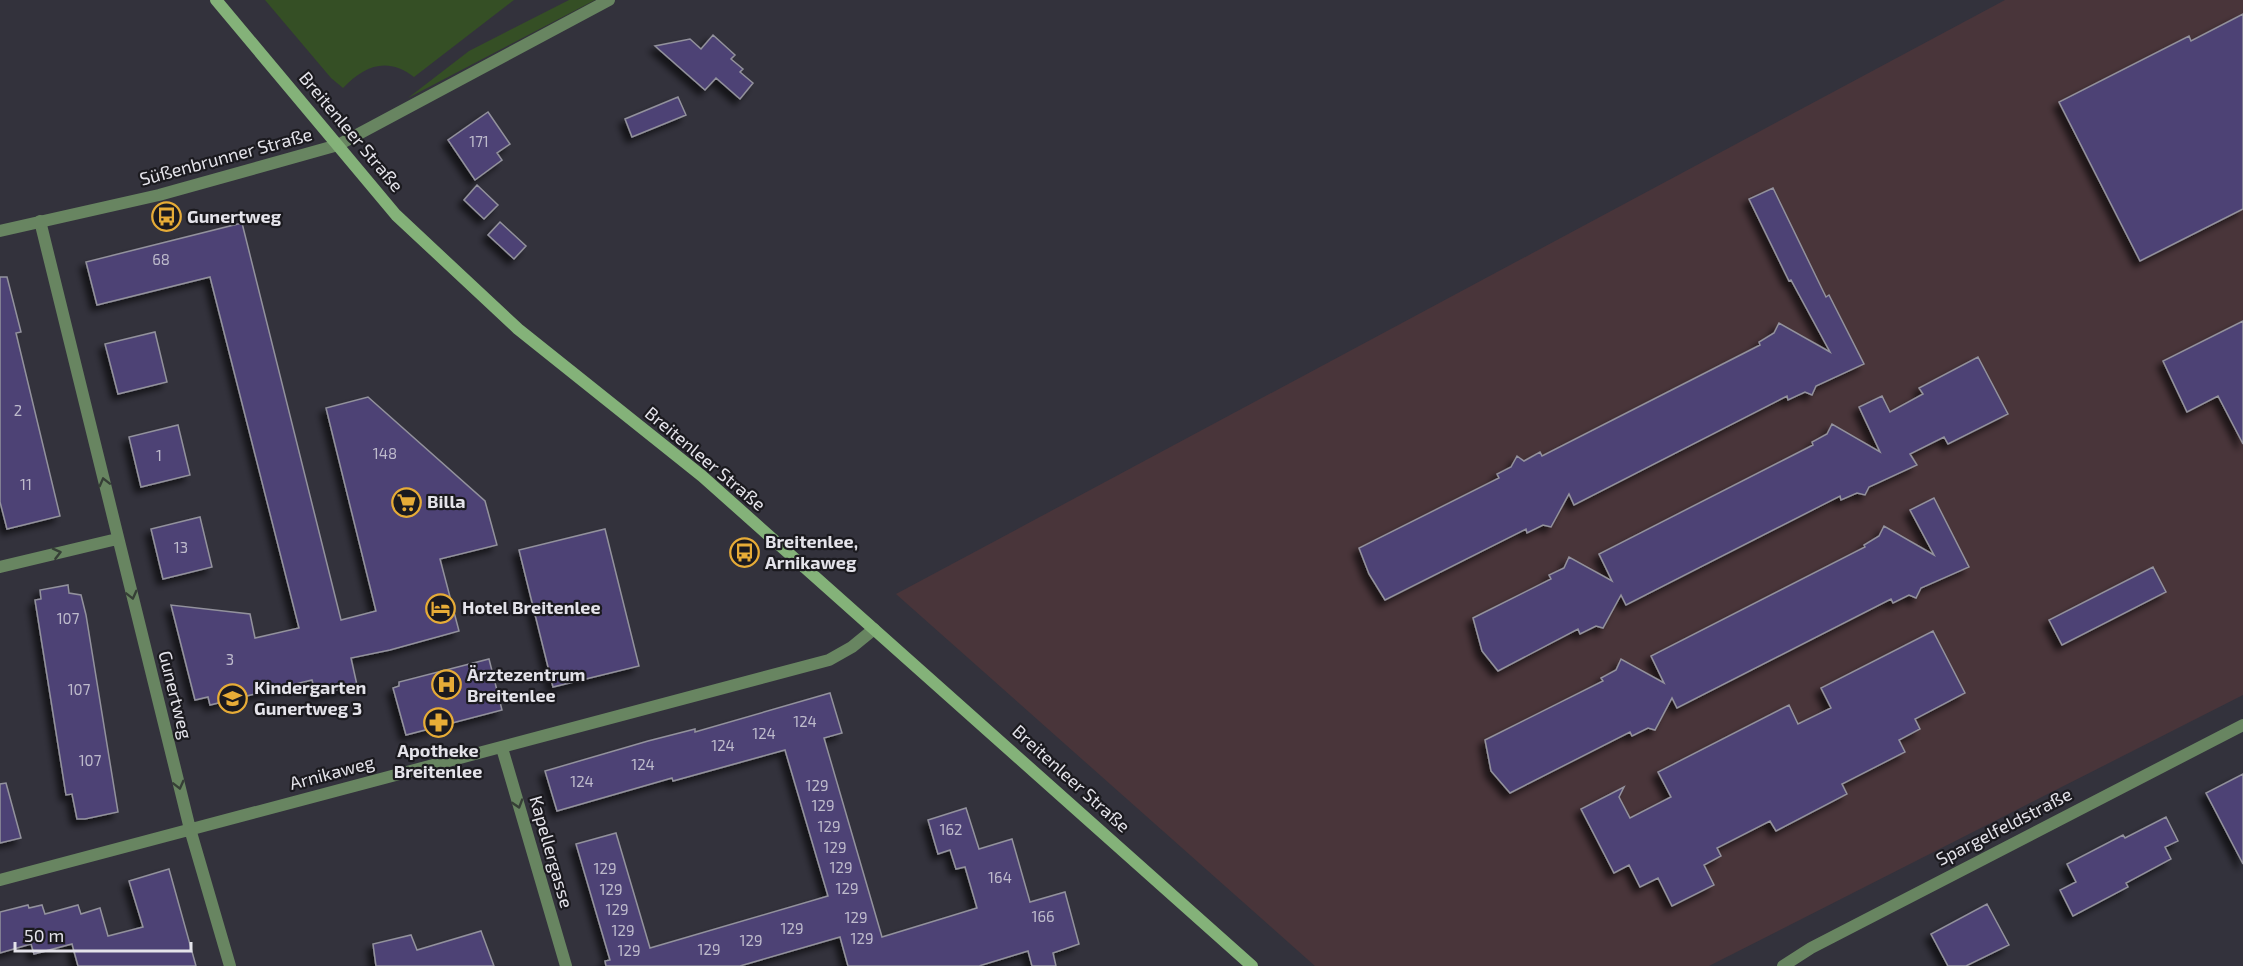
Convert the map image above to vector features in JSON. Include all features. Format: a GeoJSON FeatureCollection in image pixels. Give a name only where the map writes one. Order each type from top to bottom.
{"type":"FeatureCollection","features":[{"type":"Feature","properties":{"kind":"main road","name":"Breitenleer Straße"},"geometry":{"type":"LineString","coordinates":[[216,0],[396,215],[518,329],[702,476],[1252,966]]}},
{"type":"Feature","properties":{"kind":"street","name":"Süßenbrunner Straße"},"geometry":{"type":"LineString","coordinates":[[0,231],[40,220],[159,195],[338,145],[609,0]]}},
{"type":"Feature","properties":{"kind":"street","name":"Gunertweg"},"geometry":{"type":"LineString","coordinates":[[40,220],[190,829],[230,966]]}},
{"type":"Feature","properties":{"kind":"street"},"geometry":{"type":"LineString","coordinates":[[0,567],[117,539]]}},
{"type":"Feature","properties":{"kind":"street","name":"Arnikaweg"},"geometry":{"type":"LineString","coordinates":[[0,880],[829,660],[852,647],[874,629]]}},
{"type":"Feature","properties":{"kind":"street","name":"Spargelfeldstraße"},"geometry":{"type":"LineString","coordinates":[[1783,966],[1811,948],[2243,725]]}},
{"type":"Feature","properties":{"kind":"street","name":"Kapellergasse"},"geometry":{"type":"LineString","coordinates":[[501,748],[566,966]]}},
{"type":"Feature","properties":{"kind":"shaded area"},"geometry":{"type":"Polygon","coordinates":[[[2005,0],[2243,0],[2243,695],[1709,966],[1315,966],[896,594],[2005,0]]]}},
{"type":"Feature","properties":{"kind":"green space"},"geometry":{"type":"Polygon","coordinates":[[[265,0],[514,0],[414,77],[394,67],[376,66],[359,74],[343,88],[331,78],[265,0]]]}},
{"type":"Feature","properties":{"kind":"green space"},"geometry":{"type":"Polygon","coordinates":[[[569,0],[595,0],[408,98],[469,51],[569,0]]]}},
{"type":"Feature","properties":{"kind":"building"},"geometry":{"type":"Polygon","coordinates":[[[2243,14],[2243,209],[2140,261],[2059,102],[2189,36],[2191,41],[2243,14]]]}},
{"type":"Feature","properties":{"kind":"building"},"geometry":{"type":"Polygon","coordinates":[[[713,35],[735,55],[731,59],[743,69],[740,72],[753,83],[740,99],[716,78],[705,90],[655,46],[690,39],[701,49],[713,35]]]}},
{"type":"Feature","properties":{"kind":"building"},"geometry":{"type":"Polygon","coordinates":[[[678,97],[686,115],[632,137],[625,119],[678,97]]]}},
{"type":"Feature","properties":{"kind":"building"},"geometry":{"type":"Polygon","coordinates":[[[488,112],[510,144],[497,153],[502,160],[475,180],[448,140],[488,112]]]}},
{"type":"Feature","properties":{"kind":"building"},"geometry":{"type":"Polygon","coordinates":[[[477,185],[498,205],[484,219],[464,200],[477,185]]]}},
{"type":"Feature","properties":{"kind":"building"},"geometry":{"type":"Polygon","coordinates":[[[1773,188],[1826,297],[1829,295],[1864,364],[1816,386],[1812,395],[1805,392],[1788,400],[1787,396],[1574,505],[1569,494],[1551,527],[1543,525],[1527,533],[1526,529],[1385,600],[1369,574],[1359,548],[1499,478],[1497,474],[1511,467],[1517,456],[1524,461],[1540,452],[1542,456],[1760,345],[1759,342],[1774,333],[1779,323],[1830,352],[1791,280],[1789,281],[1749,199],[1773,188]]]}},
{"type":"Feature","properties":{"kind":"building"},"geometry":{"type":"Polygon","coordinates":[[[500,222],[526,246],[514,259],[488,235],[500,222]]]}},
{"type":"Feature","properties":{"kind":"building"},"geometry":{"type":"Polygon","coordinates":[[[242,223],[341,620],[376,611],[326,408],[368,397],[485,501],[497,545],[440,559],[459,631],[351,658],[357,685],[316,695],[312,680],[210,705],[208,697],[195,700],[171,605],[250,614],[255,638],[299,628],[210,277],[97,305],[86,262],[242,223]]]}},
{"type":"Feature","properties":{"kind":"building"},"geometry":{"type":"Polygon","coordinates":[[[0,277],[7,277],[21,332],[16,333],[60,516],[7,529],[0,502],[0,277]]]}},
{"type":"Feature","properties":{"kind":"building"},"geometry":{"type":"Polygon","coordinates":[[[2243,321],[2243,444],[2218,396],[2187,412],[2163,361],[2243,321]]]}},
{"type":"Feature","properties":{"kind":"building"},"geometry":{"type":"Polygon","coordinates":[[[155,332],[167,382],[118,394],[105,344],[155,332]]]}},
{"type":"Feature","properties":{"kind":"building"},"geometry":{"type":"Polygon","coordinates":[[[1978,357],[2008,414],[1948,444],[1944,437],[1910,454],[1917,465],[1869,487],[1865,495],[1857,493],[1841,500],[1840,496],[1626,605],[1621,595],[1603,628],[1596,626],[1580,634],[1578,629],[1498,671],[1482,651],[1473,618],[1551,579],[1549,575],[1564,568],[1569,557],[1612,581],[1599,554],[1813,445],[1812,442],[1827,434],[1832,424],[1880,452],[1859,407],[1882,396],[1890,412],[1923,394],[1919,388],[1978,357]]]}},
{"type":"Feature","properties":{"kind":"building"},"geometry":{"type":"Polygon","coordinates":[[[178,425],[190,475],[141,487],[129,437],[178,425]]]}},
{"type":"Feature","properties":{"kind":"building"},"geometry":{"type":"Polygon","coordinates":[[[1934,498],[1969,567],[1921,588],[1916,598],[1909,595],[1893,603],[1891,599],[1677,708],[1672,698],[1655,730],[1648,728],[1632,736],[1630,732],[1510,793],[1491,771],[1485,740],[1603,681],[1601,678],[1616,670],[1621,659],[1664,683],[1651,656],[1865,547],[1864,545],[1879,536],[1884,526],[1934,555],[1910,510],[1934,498]]]}},
{"type":"Feature","properties":{"kind":"building"},"geometry":{"type":"Polygon","coordinates":[[[200,517],[212,567],[163,579],[151,529],[200,517]]]}},
{"type":"Feature","properties":{"kind":"building"},"geometry":{"type":"Polygon","coordinates":[[[605,529],[639,666],[553,687],[519,550],[605,529]]]}},
{"type":"Feature","properties":{"kind":"building"},"geometry":{"type":"Polygon","coordinates":[[[2153,567],[2166,592],[2062,645],[2049,620],[2153,567]]]}},
{"type":"Feature","properties":{"kind":"building"},"geometry":{"type":"Polygon","coordinates":[[[68,585],[69,593],[81,595],[86,615],[118,812],[85,819],[77,819],[72,794],[66,795],[35,600],[41,599],[40,590],[68,585]]]}},
{"type":"Feature","properties":{"kind":"building"},"geometry":{"type":"Polygon","coordinates":[[[1933,631],[1965,693],[1915,719],[1920,729],[1899,740],[1905,752],[1842,784],[1847,794],[1776,831],[1770,821],[1717,848],[1721,856],[1704,865],[1714,885],[1672,906],[1658,878],[1640,887],[1629,865],[1614,873],[1581,809],[1624,787],[1619,797],[1630,818],[1671,797],[1658,772],[1789,705],[1798,724],[1831,708],[1821,688],[1933,631]]]}},
{"type":"Feature","properties":{"kind":"building"},"geometry":{"type":"Polygon","coordinates":[[[489,659],[502,710],[406,735],[393,688],[399,686],[399,682],[489,659]]]}},
{"type":"Feature","properties":{"kind":"building"},"geometry":{"type":"Polygon","coordinates":[[[830,693],[842,733],[824,738],[882,937],[977,908],[965,867],[956,869],[950,850],[938,854],[928,820],[966,808],[979,849],[1012,839],[1030,902],[1065,892],[1079,944],[1053,953],[1056,966],[1032,966],[1028,951],[979,966],[848,966],[840,937],[740,966],[606,966],[605,961],[610,960],[576,844],[616,833],[650,948],[828,896],[785,750],[673,781],[672,778],[557,811],[545,771],[648,741],[695,729],[695,732],[830,693]]]}},
{"type":"Feature","properties":{"kind":"building"},"geometry":{"type":"Polygon","coordinates":[[[2243,774],[2243,864],[2206,793],[2243,774]]]}},
{"type":"Feature","properties":{"kind":"building"},"geometry":{"type":"Polygon","coordinates":[[[6,783],[21,838],[0,843],[0,784],[6,783]]]}},
{"type":"Feature","properties":{"kind":"building"},"geometry":{"type":"Polygon","coordinates":[[[2166,817],[2178,841],[2165,847],[2171,859],[2126,883],[2128,887],[2073,916],[2060,890],[2076,882],[2067,864],[2123,835],[2125,838],[2166,817]]]}},
{"type":"Feature","properties":{"kind":"building"},"geometry":{"type":"Polygon","coordinates":[[[169,869],[196,966],[78,966],[72,944],[34,954],[31,944],[0,953],[0,912],[28,905],[29,908],[42,905],[45,914],[78,905],[81,914],[100,908],[108,936],[143,927],[129,881],[169,869]]]}},
{"type":"Feature","properties":{"kind":"building"},"geometry":{"type":"Polygon","coordinates":[[[1987,904],[2009,945],[1966,966],[1948,966],[1931,934],[1987,904]]]}},
{"type":"Feature","properties":{"kind":"building"},"geometry":{"type":"Polygon","coordinates":[[[481,931],[494,966],[376,966],[373,944],[411,935],[417,950],[481,931]]]}},
{"type":"Feature","properties":{"kind":"place","name":"Gunertweg"},"geometry":{"type":"Point","coordinates":[166,217]}},
{"type":"Feature","properties":{"kind":"place","name":"Billa"},"geometry":{"type":"Point","coordinates":[406,502]}},
{"type":"Feature","properties":{"kind":"place","name":"Breitenlee, Arnikaweg"},"geometry":{"type":"Point","coordinates":[744,552]}},
{"type":"Feature","properties":{"kind":"place","name":"Hotel Breitenlee"},"geometry":{"type":"Point","coordinates":[441,608]}},
{"type":"Feature","properties":{"kind":"place","name":"Ärztezentrum Breitenlee"},"geometry":{"type":"Point","coordinates":[446,685]}},
{"type":"Feature","properties":{"kind":"place","name":"Kindergarten Gunertweg 3"},"geometry":{"type":"Point","coordinates":[233,698]}},
{"type":"Feature","properties":{"kind":"place","name":"Apotheke Breitenlee"},"geometry":{"type":"Point","coordinates":[438,722]}}]}
